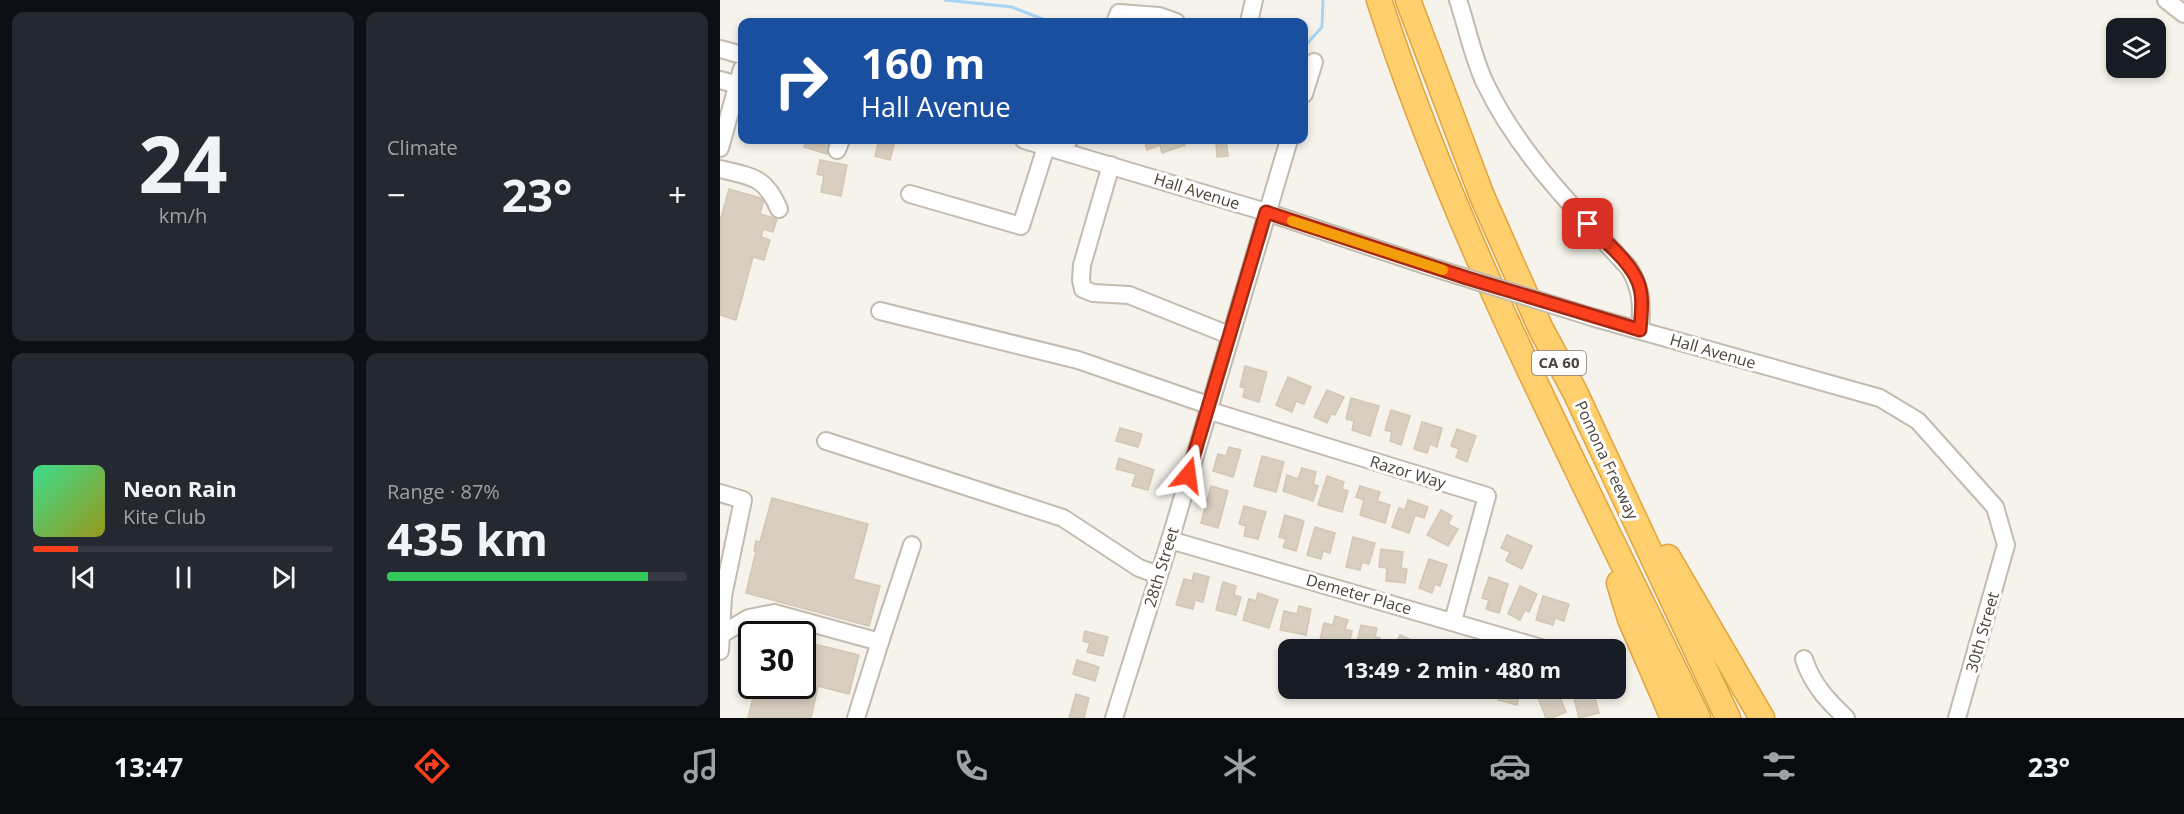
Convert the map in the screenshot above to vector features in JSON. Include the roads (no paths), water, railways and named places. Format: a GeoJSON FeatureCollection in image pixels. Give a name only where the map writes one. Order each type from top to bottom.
{"type":"FeatureCollection","features":[{"type":"Feature","properties":{"kind":"highway","name":"Pomona Freeway"},"geometry":{"type":"LineString","coordinates":[[1379,0],[1454,205],[1598,514],[1698,718]]}},
{"type":"Feature","properties":{"kind":"highway","name":"Pomona Freeway"},"geometry":{"type":"LineString","coordinates":[[1408,0],[1482,196],[1541,329],[1575,392],[1728,718]]}},
{"type":"Feature","properties":{"kind":"highway"},"geometry":{"type":"LineString","coordinates":[[1575,392],[1762,718]]}},
{"type":"Feature","properties":{"kind":"highway"},"geometry":{"type":"LineString","coordinates":[[1598,514],[1630,618],[1673,718]]}},
{"type":"Feature","properties":{"kind":"street"},"geometry":{"type":"LineString","coordinates":[[1251,18],[1254,0]]}},
{"type":"Feature","properties":{"kind":"street"},"geometry":{"type":"LineString","coordinates":[[1458,0],[1484,82],[1517,139],[1545,176],[1629,268],[1638,283],[1642,302],[1640,330]]}},
{"type":"Feature","properties":{"kind":"street"},"geometry":{"type":"LineString","coordinates":[[2166,0],[2184,14]]}},
{"type":"Feature","properties":{"kind":"street"},"geometry":{"type":"LineString","coordinates":[[1117,18],[1119,13],[1165,18]]}},
{"type":"Feature","properties":{"kind":"street"},"geometry":{"type":"LineString","coordinates":[[720,49],[738,54]]}},
{"type":"Feature","properties":{"kind":"street"},"geometry":{"type":"LineString","coordinates":[[720,80],[738,85],[720,148]]}},
{"type":"Feature","properties":{"kind":"street","name":"Hall Avenue"},"geometry":{"type":"LineString","coordinates":[[1037,144],[1266,212],[1594,318],[1880,398],[1917,421],[1995,507],[2006,545]]}},
{"type":"Feature","properties":{"kind":"street"},"geometry":{"type":"LineString","coordinates":[[910,194],[1021,226],[1046,147],[1056,144]]}},
{"type":"Feature","properties":{"kind":"street","name":"28th Street"},"geometry":{"type":"LineString","coordinates":[[1114,718],[1170,540],[1207,408],[1288,144]]}},
{"type":"Feature","properties":{"kind":"street"},"geometry":{"type":"LineString","coordinates":[[1111,165],[1082,265],[1080,280],[1083,289],[1093,293],[1129,295],[1229,335]]}},
{"type":"Feature","properties":{"kind":"street"},"geometry":{"type":"LineString","coordinates":[[720,169],[760,179],[771,192],[779,209]]}},
{"type":"Feature","properties":{"kind":"street"},"geometry":{"type":"LineString","coordinates":[[880,310],[1078,360],[1207,408]]}},
{"type":"Feature","properties":{"kind":"street","name":"Razor Way"},"geometry":{"type":"LineString","coordinates":[[1207,408],[1487,496],[1453,621]]}},
{"type":"Feature","properties":{"kind":"street"},"geometry":{"type":"LineString","coordinates":[[826,441],[1063,518],[1139,568],[1159,575]]}},
{"type":"Feature","properties":{"kind":"street"},"geometry":{"type":"LineString","coordinates":[[720,493],[743,500],[723,596],[721,640]]}},
{"type":"Feature","properties":{"kind":"street","name":"Demeter Place"},"geometry":{"type":"LineString","coordinates":[[1170,540],[1512,639]]}},
{"type":"Feature","properties":{"kind":"street"},"geometry":{"type":"LineString","coordinates":[[856,718],[912,545]]}},
{"type":"Feature","properties":{"kind":"street","name":"30th Street"},"geometry":{"type":"LineString","coordinates":[[1957,718],[2006,545]]}},
{"type":"Feature","properties":{"kind":"street"},"geometry":{"type":"LineString","coordinates":[[721,640],[749,618],[774,613],[880,642]]}},
{"type":"Feature","properties":{"kind":"street"},"geometry":{"type":"LineString","coordinates":[[1804,659],[1809,676],[1826,699],[1846,718]]}},
{"type":"Feature","properties":{"kind":"waterway"},"geometry":{"type":"LineString","coordinates":[[945,0],[1012,7],[1040,18]]}},
{"type":"Feature","properties":{"kind":"waterway"},"geometry":{"type":"LineString","coordinates":[[1308,43],[1322,27],[1323,0]]}}]}
